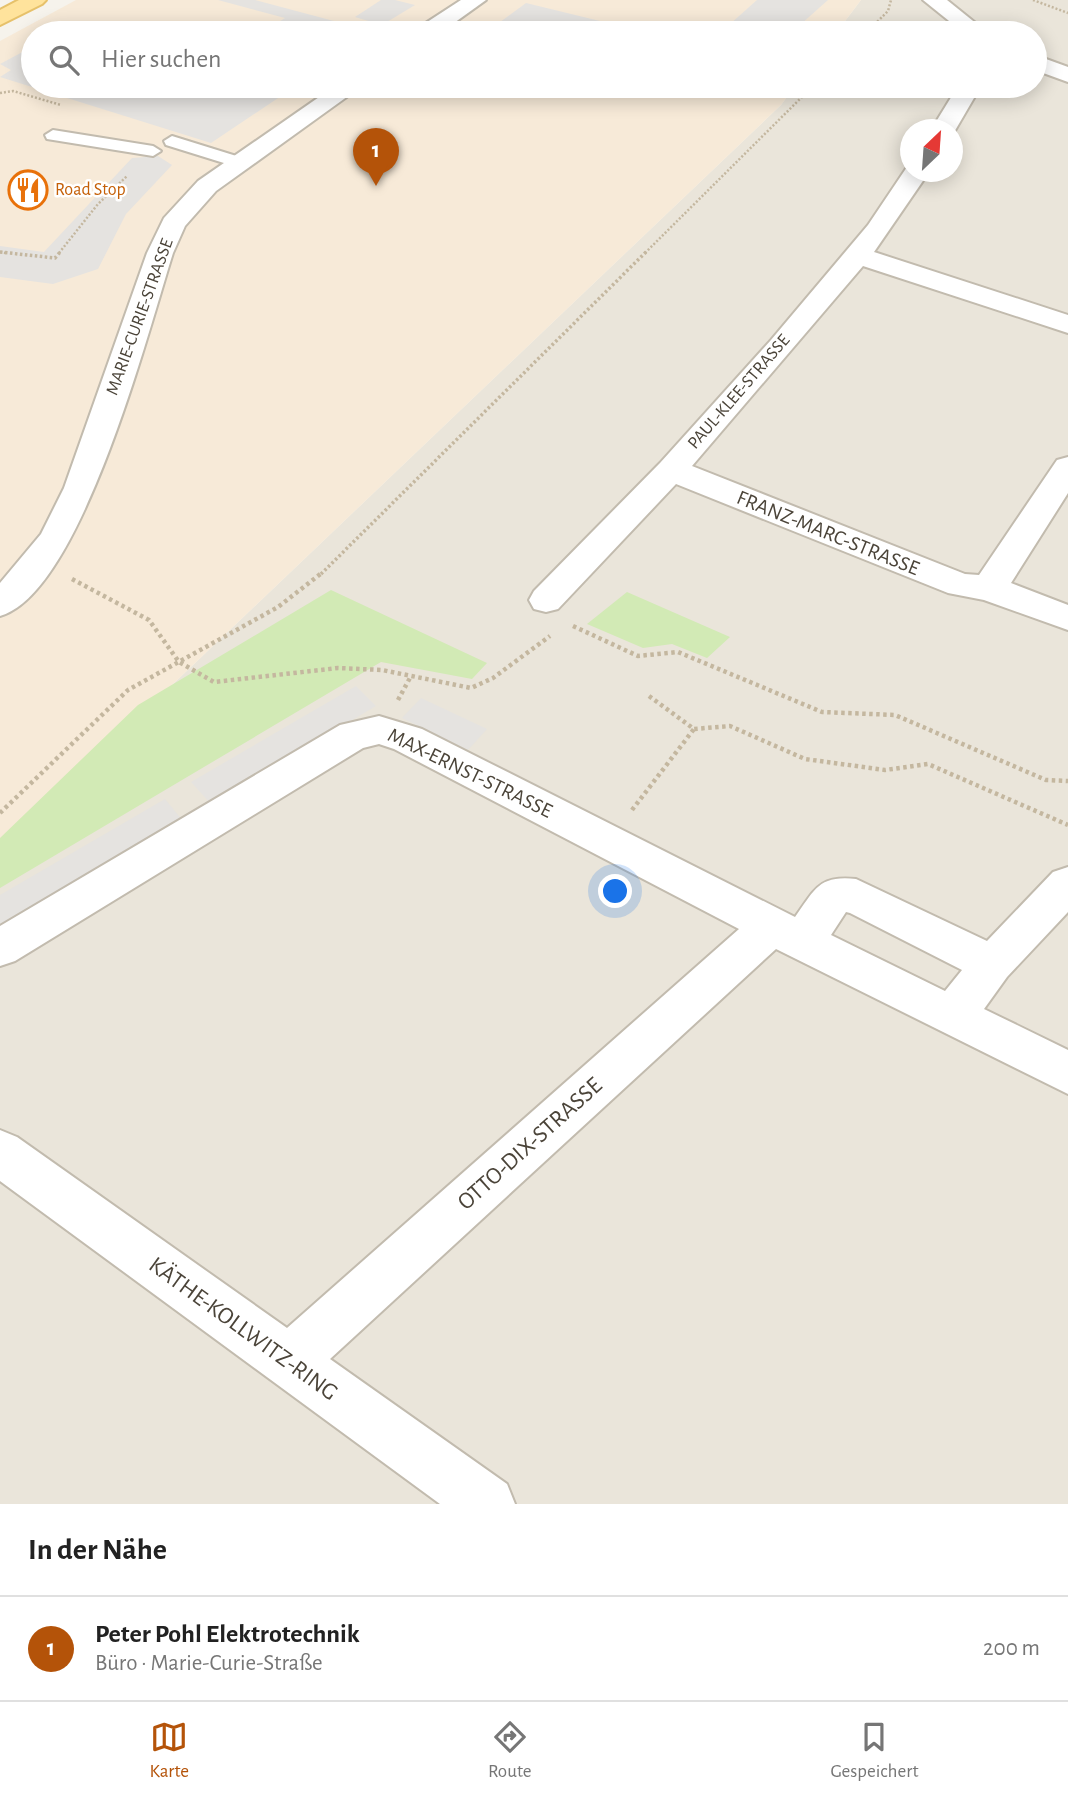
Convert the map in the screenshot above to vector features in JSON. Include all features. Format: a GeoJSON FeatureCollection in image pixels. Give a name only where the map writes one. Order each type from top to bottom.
{"type":"FeatureCollection","features":[{"type":"Feature","properties":{"kind":"main road"},"geometry":{"type":"LineString","coordinates":[[0,19],[35,0]]}},
{"type":"Feature","properties":{"kind":"street"},"geometry":{"type":"LineString","coordinates":[[444,21],[475,0]]}},
{"type":"Feature","properties":{"kind":"street"},"geometry":{"type":"LineString","coordinates":[[934,0],[961,21]]}},
{"type":"Feature","properties":{"kind":"street"},"geometry":{"type":"LineString","coordinates":[[1047,67],[1068,75]]}},
{"type":"Feature","properties":{"kind":"street","name":"MARIE-CURIE-STRASSE"},"geometry":{"type":"LineString","coordinates":[[0,604],[38,564],[60,533],[79,492],[160,253],[173,224],[208,186],[333,98]]}},
{"type":"Feature","properties":{"kind":"street"},"geometry":{"type":"LineString","coordinates":[[950,119],[962,98]]}},
{"type":"Feature","properties":{"kind":"street","name":"PAUL-KLEE-STRASSE"},"geometry":{"type":"LineString","coordinates":[[546,600],[671,470],[878,230],[909,182]]}},
{"type":"Feature","properties":{"kind":"street"},"geometry":{"type":"LineString","coordinates":[[856,255],[1068,324]]}},
{"type":"Feature","properties":{"kind":"street"},"geometry":{"type":"LineString","coordinates":[[988,588],[1003,570],[1068,467]]}},
{"type":"Feature","properties":{"kind":"street","name":"FRANZ-MARC-STRASSE"},"geometry":{"type":"LineString","coordinates":[[671,470],[960,585],[988,588],[1068,618]]}},
{"type":"Feature","properties":{"kind":"street","name":"MAX-ERNST-STRASSE"},"geometry":{"type":"LineString","coordinates":[[0,948],[353,736],[379,730],[408,739],[1068,1073]]}},
{"type":"Feature","properties":{"kind":"street"},"geometry":{"type":"LineString","coordinates":[[953,1015],[992,964],[1068,884]]}},
{"type":"Feature","properties":{"kind":"street"},"geometry":{"type":"LineString","coordinates":[[787,933],[836,894],[856,896],[992,964]]}},
{"type":"Feature","properties":{"kind":"street","name":"OTTO-DIX-STRASSE"},"geometry":{"type":"LineString","coordinates":[[288,1362],[787,933]]}},
{"type":"Feature","properties":{"kind":"street","name":"KÄTHE-KOLLWITZ-RING"},"geometry":{"type":"LineString","coordinates":[[0,1153],[487,1504]]}},
{"type":"Feature","properties":{"kind":"lane"},"geometry":{"type":"LineString","coordinates":[[53,135],[153,151]]}},
{"type":"Feature","properties":{"kind":"lane"},"geometry":{"type":"LineString","coordinates":[[172,141],[240,163]]}},
{"type":"Feature","properties":{"kind":"path"},"geometry":{"type":"LineString","coordinates":[[878,21],[888,11],[891,0]]}},
{"type":"Feature","properties":{"kind":"path"},"geometry":{"type":"LineString","coordinates":[[1033,0],[1068,13]]}},
{"type":"Feature","properties":{"kind":"path"},"geometry":{"type":"LineString","coordinates":[[0,813],[128,690],[278,607],[317,578],[801,98]]}},
{"type":"Feature","properties":{"kind":"path"},"geometry":{"type":"LineString","coordinates":[[0,252],[55,258],[98,204],[153,151]]}},
{"type":"Feature","properties":{"kind":"path"},"geometry":{"type":"LineString","coordinates":[[38,564],[90,587],[149,621],[179,662],[214,682],[338,668],[382,670],[471,688],[493,678],[534,645],[568,624]]}},
{"type":"Feature","properties":{"kind":"path"},"geometry":{"type":"LineString","coordinates":[[546,600],[568,624],[638,656],[678,652],[822,712],[895,715],[1046,780],[1068,781]]}},
{"type":"Feature","properties":{"kind":"path"},"geometry":{"type":"LineString","coordinates":[[649,696],[694,729],[730,726],[805,759],[885,770],[928,764],[1068,825]]}},
{"type":"Feature","properties":{"kind":"path"},"geometry":{"type":"LineString","coordinates":[[626,819],[694,729]]}},
{"type":"Feature","properties":{"kind":"shaded area"},"geometry":{"type":"Polygon","coordinates":[[[76,0],[861,0],[845,21],[37,21],[76,0]]]}},
{"type":"Feature","properties":{"kind":"shaded area"},"geometry":{"type":"Polygon","coordinates":[[[218,0],[255,0],[334,21],[280,21],[285,18],[218,0]]]}},
{"type":"Feature","properties":{"kind":"shaded area"},"geometry":{"type":"Polygon","coordinates":[[[381,0],[415,5],[389,21],[368,21],[355,17],[381,0]]]}},
{"type":"Feature","properties":{"kind":"shaded area"},"geometry":{"type":"Polygon","coordinates":[[[757,0],[828,0],[804,21],[733,21],[757,0]]]}},
{"type":"Feature","properties":{"kind":"shaded area"},"geometry":{"type":"Polygon","coordinates":[[[861,0],[1068,0],[1068,1504],[0,1504],[0,855],[151,705],[786,98],[1047,98],[1047,21],[845,21],[861,0]]]}},
{"type":"Feature","properties":{"kind":"shaded area"},"geometry":{"type":"Polygon","coordinates":[[[526,3],[600,21],[501,21],[526,3]]]}},
{"type":"Feature","properties":{"kind":"shaded area"},"geometry":{"type":"Polygon","coordinates":[[[21,30],[21,98],[786,98],[151,705],[0,855],[0,41],[21,30]]]}},
{"type":"Feature","properties":{"kind":"shaded area"},"geometry":{"type":"Polygon","coordinates":[[[21,53],[21,84],[0,77],[11,70],[0,64],[21,53]]]}},
{"type":"Feature","properties":{"kind":"shaded area"},"geometry":{"type":"Polygon","coordinates":[[[67,98],[278,98],[211,143],[67,98]]]}},
{"type":"Feature","properties":{"kind":"shaded area"},"geometry":{"type":"Polygon","coordinates":[[[158,156],[172,165],[126,214],[98,269],[53,284],[0,277],[0,246],[44,252],[132,158],[158,156]]]}},
{"type":"Feature","properties":{"kind":"shaded area"},"geometry":{"type":"Polygon","coordinates":[[[356,686],[376,706],[211,804],[191,782],[356,686]]]}},
{"type":"Feature","properties":{"kind":"shaded area"},"geometry":{"type":"Polygon","coordinates":[[[421,698],[487,729],[468,750],[402,718],[421,698]]]}},
{"type":"Feature","properties":{"kind":"shaded area"},"geometry":{"type":"Polygon","coordinates":[[[165,799],[183,821],[0,929],[0,895],[165,799]]]}},
{"type":"Feature","properties":{"kind":"green space"},"geometry":{"type":"Polygon","coordinates":[[[331,590],[487,663],[472,679],[381,662],[0,888],[0,838],[138,705],[331,590]]]}},
{"type":"Feature","properties":{"kind":"green space"},"geometry":{"type":"Polygon","coordinates":[[[627,592],[730,637],[707,658],[672,644],[643,648],[587,624],[627,592]]]}},
{"type":"Feature","properties":{"kind":"place","name":"Peter Pohl Elektrotechnik"},"geometry":{"type":"Point","coordinates":[376,186]}},
{"type":"Feature","properties":{"kind":"place","name":"Road Stop"},"geometry":{"type":"Point","coordinates":[28,190]}}]}
